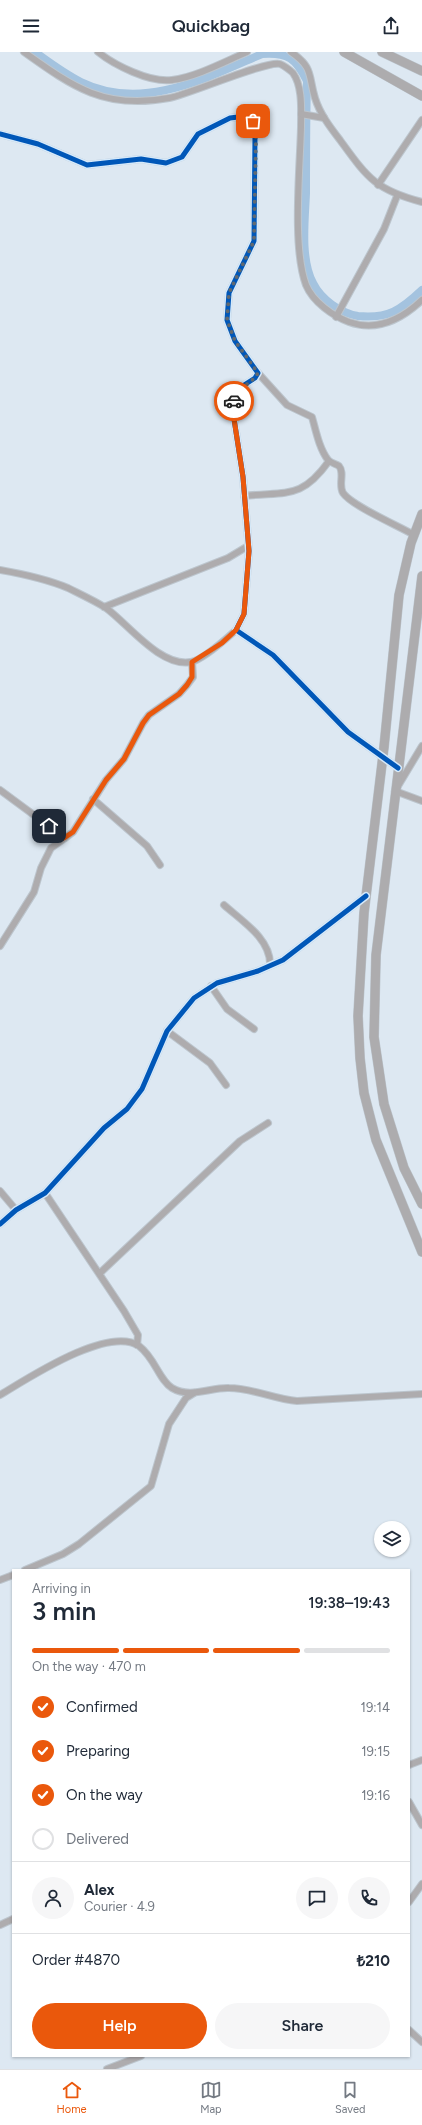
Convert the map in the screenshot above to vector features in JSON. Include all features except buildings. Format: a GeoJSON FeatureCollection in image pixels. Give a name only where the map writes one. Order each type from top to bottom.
{"type":"FeatureCollection","features":[{"type":"Feature","properties":{"kind":"main road"},"geometry":{"type":"LineString","coordinates":[[344,52],[422,96]]}},
{"type":"Feature","properties":{"kind":"main road"},"geometry":{"type":"LineString","coordinates":[[382,52],[422,71]]}},
{"type":"Feature","properties":{"kind":"main road"},"geometry":{"type":"LineString","coordinates":[[422,514],[414,535],[399,595],[383,758],[366,896],[358,1016],[360,1058],[364,1093],[376,1140],[422,1252]]}},
{"type":"Feature","properties":{"kind":"main road"},"geometry":{"type":"LineString","coordinates":[[422,576],[376,955],[374,1037],[384,1104],[404,1168],[422,1204]]}},
{"type":"Feature","properties":{"kind":"street"},"geometry":{"type":"LineString","coordinates":[[24,52],[70,84],[94,95],[124,102],[169,98],[203,88],[265,65],[279,64],[292,72],[298,84],[305,114],[299,234],[302,269],[307,286],[322,306],[338,312],[358,325],[382,325],[406,315],[422,300]]}},
{"type":"Feature","properties":{"kind":"street"},"geometry":{"type":"LineString","coordinates":[[98,52],[108,60],[147,77],[171,80],[214,67],[247,52]]}},
{"type":"Feature","properties":{"kind":"street"},"geometry":{"type":"LineString","coordinates":[[291,52],[302,60],[311,74],[315,97],[324,118],[362,170],[378,185],[397,196],[422,202]]}},
{"type":"Feature","properties":{"kind":"street"},"geometry":{"type":"LineString","coordinates":[[305,114],[324,118]]}},
{"type":"Feature","properties":{"kind":"street"},"geometry":{"type":"LineString","coordinates":[[0,134],[38,144],[87,165],[141,159],[166,163],[182,157],[198,134],[230,118],[246,116],[253,121],[256,136],[254,241],[229,293],[227,320],[235,341],[258,373],[286,404],[312,417],[317,437],[329,461],[339,466],[342,472],[341,488],[344,494],[366,509],[414,535]]}},
{"type":"Feature","properties":{"kind":"street"},"geometry":{"type":"LineString","coordinates":[[378,185],[422,120]]}},
{"type":"Feature","properties":{"kind":"street"},"geometry":{"type":"LineString","coordinates":[[338,312],[384,229],[397,196]]}},
{"type":"Feature","properties":{"kind":"street"},"geometry":{"type":"LineString","coordinates":[[0,570],[28,575],[68,588],[104,607],[159,654],[179,662],[192,662],[222,643],[236,630],[244,614],[248,546],[244,496],[232,406],[238,389],[255,378],[258,373]]}},
{"type":"Feature","properties":{"kind":"street"},"geometry":{"type":"LineString","coordinates":[[244,496],[293,493],[309,484],[329,461]]}},
{"type":"Feature","properties":{"kind":"street"},"geometry":{"type":"LineString","coordinates":[[104,607],[228,558],[248,546]]}},
{"type":"Feature","properties":{"kind":"street"},"geometry":{"type":"LineString","coordinates":[[236,630],[273,654],[348,732],[398,768]]}},
{"type":"Feature","properties":{"kind":"street"},"geometry":{"type":"LineString","coordinates":[[0,946],[34,892],[40,868],[52,848],[73,832],[106,780],[124,759],[143,723],[149,715],[179,694],[187,685],[192,677],[192,662]]}},
{"type":"Feature","properties":{"kind":"street"},"geometry":{"type":"LineString","coordinates":[[422,746],[395,791],[422,801]]}},
{"type":"Feature","properties":{"kind":"street"},"geometry":{"type":"LineString","coordinates":[[0,790],[64,838]]}},
{"type":"Feature","properties":{"kind":"street"},"geometry":{"type":"LineString","coordinates":[[93,799],[147,846],[160,864]]}},
{"type":"Feature","properties":{"kind":"street"},"geometry":{"type":"LineString","coordinates":[[0,1224],[16,1210],[45,1193],[104,1128],[127,1109],[142,1089],[167,1031],[194,998],[217,983],[258,971],[297,951],[366,896]]}},
{"type":"Feature","properties":{"kind":"street"},"geometry":{"type":"LineString","coordinates":[[224,905],[264,944],[270,957],[270,965]]}},
{"type":"Feature","properties":{"kind":"street"},"geometry":{"type":"LineString","coordinates":[[211,986],[227,1009],[254,1029]]}},
{"type":"Feature","properties":{"kind":"street"},"geometry":{"type":"LineString","coordinates":[[167,1031],[210,1063],[226,1085]]}},
{"type":"Feature","properties":{"kind":"street"},"geometry":{"type":"LineString","coordinates":[[100,1273],[240,1141],[268,1123]]}},
{"type":"Feature","properties":{"kind":"street"},"geometry":{"type":"LineString","coordinates":[[0,1191],[16,1210]]}},
{"type":"Feature","properties":{"kind":"street"},"geometry":{"type":"LineString","coordinates":[[45,1193],[100,1273],[138,1335],[137,1345]]}},
{"type":"Feature","properties":{"kind":"street"},"geometry":{"type":"LineString","coordinates":[[0,1395],[55,1362],[90,1346],[118,1342],[137,1345],[148,1353],[163,1378],[172,1388],[186,1393],[194,1393],[218,1388],[236,1388],[281,1400],[297,1401],[422,1394]]}},
{"type":"Feature","properties":{"kind":"street"},"geometry":{"type":"LineString","coordinates":[[27,1569],[63,1554],[79,1544],[151,1486],[169,1424],[186,1398],[194,1393]]}},
{"type":"Feature","properties":{"kind":"street"},"geometry":{"type":"LineString","coordinates":[[0,1580],[12,1575]]}},
{"type":"Feature","properties":{"kind":"street"},"geometry":{"type":"LineString","coordinates":[[410,1765],[422,1760]]}},
{"type":"Feature","properties":{"kind":"street"},"geometry":{"type":"LineString","coordinates":[[410,1804],[422,1825]]}},
{"type":"Feature","properties":{"kind":"street"},"geometry":{"type":"LineString","coordinates":[[410,1901],[422,1884]]}},
{"type":"Feature","properties":{"kind":"street"},"geometry":{"type":"LineString","coordinates":[[0,1925],[12,1919]]}},
{"type":"Feature","properties":{"kind":"street"},"geometry":{"type":"LineString","coordinates":[[410,2031],[422,2042]]}},
{"type":"Feature","properties":{"kind":"street"},"geometry":{"type":"LineString","coordinates":[[107,2069],[138,2057]]}},
{"type":"Feature","properties":{"kind":"waterway"},"geometry":{"type":"LineString","coordinates":[[35,52],[63,72],[81,82],[104,90],[127,94],[150,93],[173,88],[219,73],[262,54],[278,54],[290,58],[299,67],[307,81],[304,239],[306,262],[316,289],[326,300],[344,312],[369,317],[393,312],[407,303],[422,290]]}},
{"type":"Feature","properties":{"kind":"cycle path"},"geometry":{"type":"LineString","coordinates":[[0,134],[38,144],[87,165],[141,159],[166,163],[182,157],[198,134],[230,118],[246,116],[253,121],[255,136],[254,241],[229,293],[227,320],[235,341],[258,373],[255,378],[238,389],[232,406],[243,477],[249,551],[244,614],[236,630],[273,655],[348,732],[398,768]]}},
{"type":"Feature","properties":{"kind":"cycle path"},"geometry":{"type":"LineString","coordinates":[[0,1224],[16,1210],[45,1193],[104,1128],[127,1109],[142,1089],[167,1031],[194,998],[217,983],[258,971],[283,960],[366,896]]}},
{"type":"Feature","properties":{"kind":"way so far"},"geometry":{"type":"LineString","coordinates":[[234,401],[238,389],[255,378],[258,373],[235,341],[227,320],[229,293],[254,241],[256,203],[256,136],[253,121]]}},
{"type":"Feature","properties":{"kind":"route"},"geometry":{"type":"LineString","coordinates":[[49,826],[64,838],[73,832],[106,780],[124,759],[143,723],[149,715],[179,694],[192,677],[192,662],[222,643],[236,630],[244,614],[249,551],[243,477],[232,406],[234,401]]}}]}
